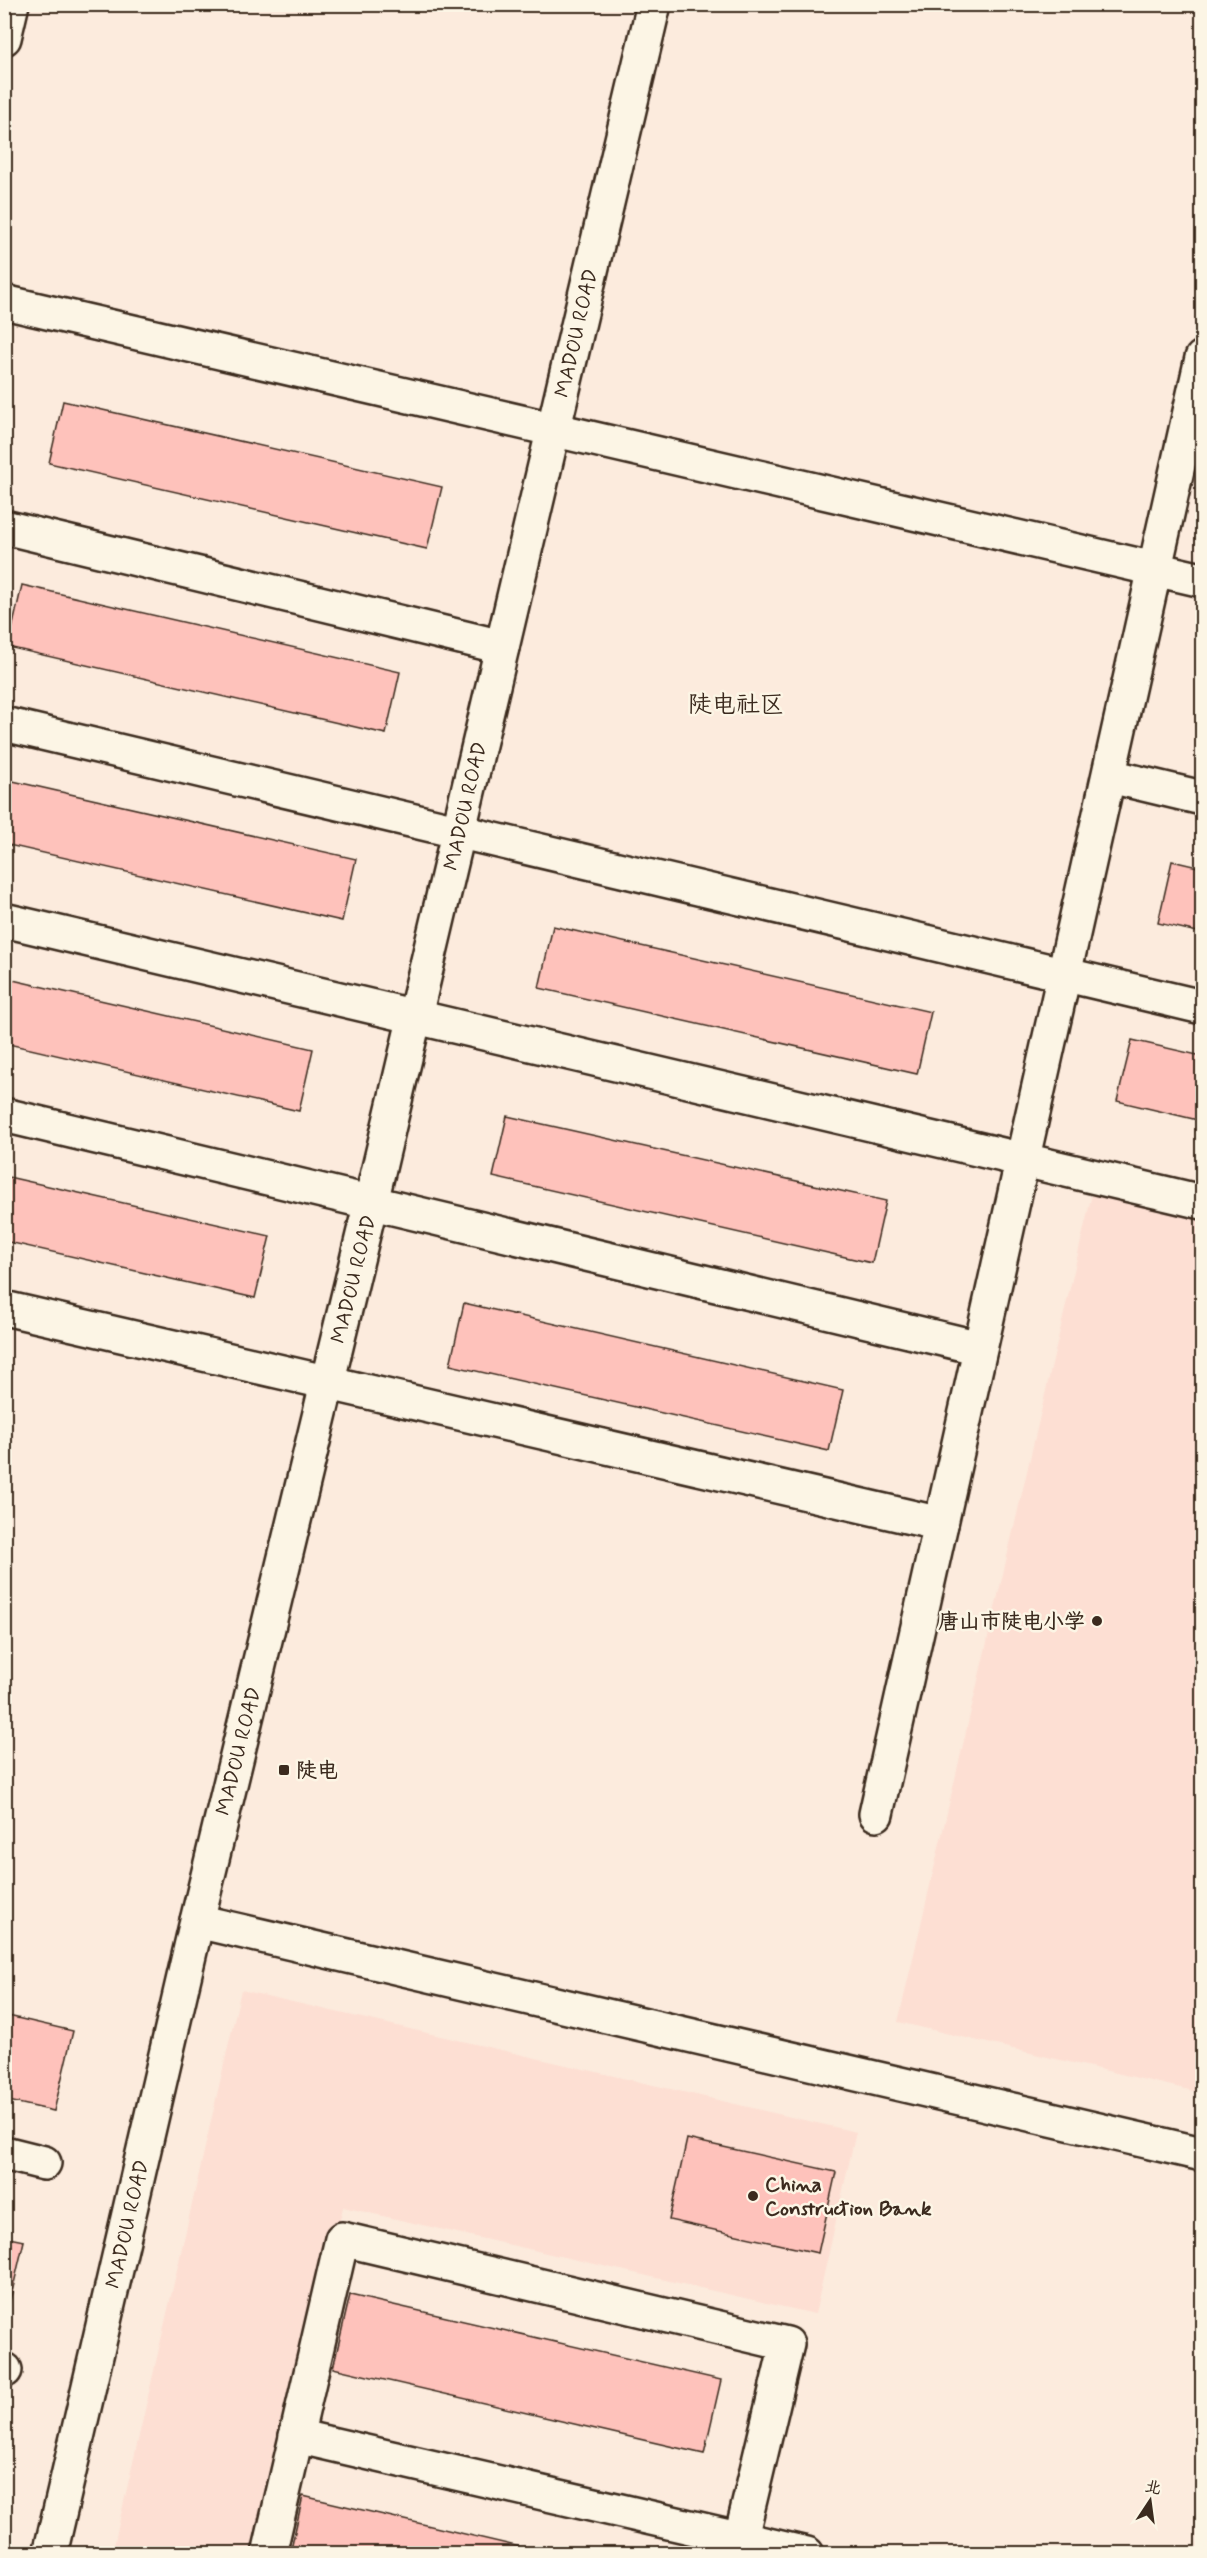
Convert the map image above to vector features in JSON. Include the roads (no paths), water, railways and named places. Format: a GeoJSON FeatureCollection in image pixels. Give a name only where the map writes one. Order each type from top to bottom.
{"type":"FeatureCollection","features":[{"type":"Feature","properties":{"kind":"street"},"geometry":{"type":"LineString","coordinates":[[4,38],[12,4]]}},
{"type":"Feature","properties":{"kind":"street","name":"MADOU ROAD"},"geometry":{"type":"LineString","coordinates":[[50,2553],[197,1922],[328,1383],[654,4]]}},
{"type":"Feature","properties":{"kind":"street"},"geometry":{"type":"LineString","coordinates":[[4,302],[1203,580]]}},
{"type":"Feature","properties":{"kind":"street"},"geometry":{"type":"LineString","coordinates":[[876,1814],[1201,372]]}},
{"type":"Feature","properties":{"kind":"street"},"geometry":{"type":"LineString","coordinates":[[4,527],[502,647]]}},
{"type":"Feature","properties":{"kind":"street"},"geometry":{"type":"LineString","coordinates":[[4,724],[1203,1007]]}},
{"type":"Feature","properties":{"kind":"street"},"geometry":{"type":"LineString","coordinates":[[1110,776],[1203,798]]}},
{"type":"Feature","properties":{"kind":"street"},"geometry":{"type":"LineString","coordinates":[[4,920],[1203,1202]]}},
{"type":"Feature","properties":{"kind":"street"},"geometry":{"type":"LineString","coordinates":[[4,1115],[980,1348]]}},
{"type":"Feature","properties":{"kind":"street"},"geometry":{"type":"LineString","coordinates":[[4,1308],[941,1524]]}},
{"type":"Feature","properties":{"kind":"street"},"geometry":{"type":"LineString","coordinates":[[197,1922],[1203,2154]]}},
{"type":"Feature","properties":{"kind":"street"},"geometry":{"type":"LineString","coordinates":[[4,2153],[44,2163]]}},
{"type":"Feature","properties":{"kind":"street"},"geometry":{"type":"LineString","coordinates":[[269,2553],[342,2239],[787,2344],[738,2546]]}},
{"type":"Feature","properties":{"kind":"street"},"geometry":{"type":"LineString","coordinates":[[296,2436],[738,2546],[807,2553]]}},
{"type":"Feature","properties":{"kind":"place","name":"唐山市陡电小学"},"geometry":{"type":"Point","coordinates":[1097,1621]}},
{"type":"Feature","properties":{"kind":"place","name":"陡电"},"geometry":{"type":"Point","coordinates":[284,1770]}},
{"type":"Feature","properties":{"kind":"place","name":"China Construction Bank"},"geometry":{"type":"Point","coordinates":[753,2196]}},
{"type":"Feature","properties":{"kind":"district","name":"陡电社区"},"geometry":{"type":"Point","coordinates":[736,704]}}]}
